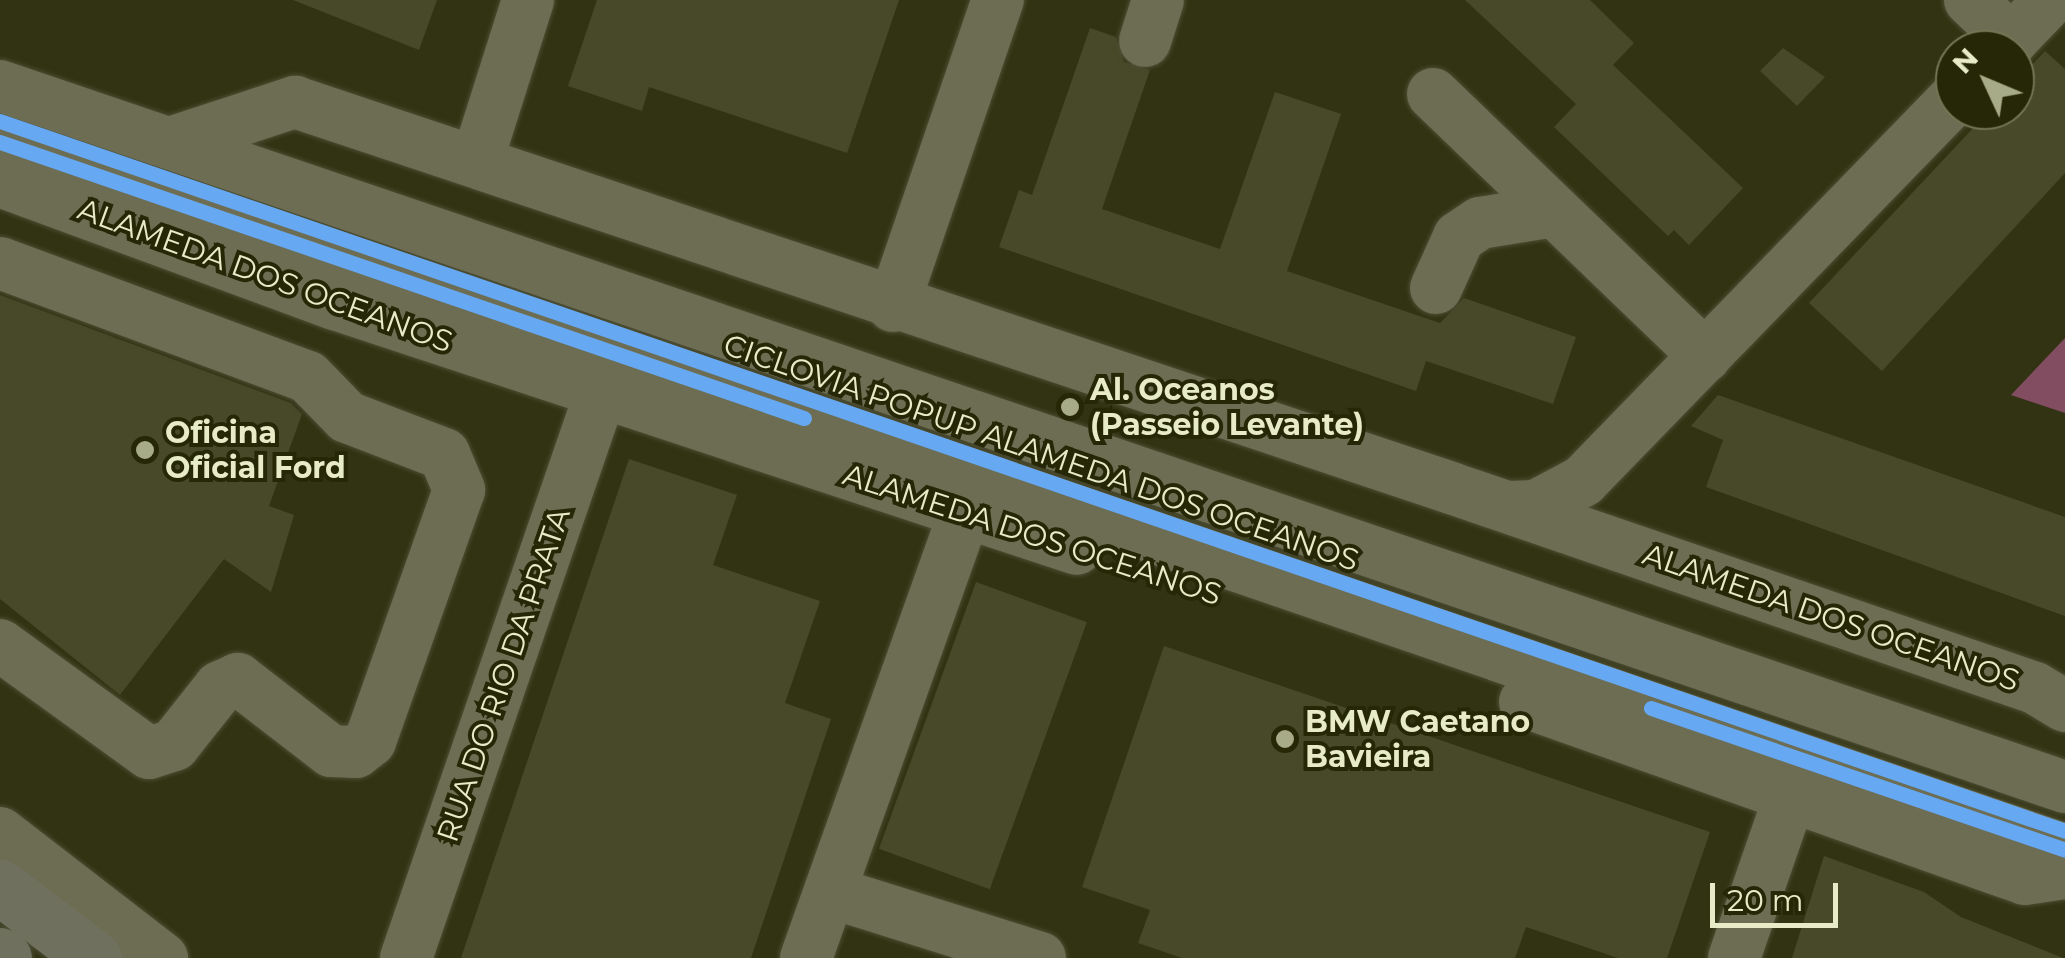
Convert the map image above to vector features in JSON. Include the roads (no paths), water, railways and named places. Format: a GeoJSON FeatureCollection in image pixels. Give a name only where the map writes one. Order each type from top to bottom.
{"type":"FeatureCollection","features":[{"type":"Feature","properties":{"kind":"main road"},"geometry":{"type":"LineString","coordinates":[[0,887],[94,958]]}},
{"type":"Feature","properties":{"kind":"street"},"geometry":{"type":"LineString","coordinates":[[477,161],[528,0]]}},
{"type":"Feature","properties":{"kind":"street"},"geometry":{"type":"LineString","coordinates":[[893,306],[998,0]]}},
{"type":"Feature","properties":{"kind":"street"},"geometry":{"type":"LineString","coordinates":[[1970,0],[1994,30]]}},
{"type":"Feature","properties":{"kind":"street"},"geometry":{"type":"LineString","coordinates":[[2021,30],[2050,0]]}},
{"type":"Feature","properties":{"kind":"street"},"geometry":{"type":"LineString","coordinates":[[0,86],[2065,787]]}},
{"type":"Feature","properties":{"kind":"street"},"geometry":{"type":"LineString","coordinates":[[1433,94],[1704,356]]}},
{"type":"Feature","properties":{"kind":"street","name":"ALAMEDA DOS OCEANOS"},"geometry":{"type":"LineString","coordinates":[[170,143],[295,102],[893,306],[1508,507],[2035,688],[2065,706]]}},
{"type":"Feature","properties":{"kind":"street"},"geometry":{"type":"LineString","coordinates":[[1508,507],[1560,496],[1611,455],[1935,119]]}},
{"type":"Feature","properties":{"kind":"street","name":"ALAMEDA DOS OCEANOS"},"geometry":{"type":"LineString","coordinates":[[0,142],[2065,850]]}},
{"type":"Feature","properties":{"kind":"street","name":"ALAMEDA DOS OCEANOS"},"geometry":{"type":"LineString","coordinates":[[0,181],[335,304],[1398,655],[1789,799],[2025,879],[2065,873]]}},
{"type":"Feature","properties":{"kind":"street"},"geometry":{"type":"LineString","coordinates":[[1436,288],[1459,237],[1480,224],[1554,212]]}},
{"type":"Feature","properties":{"kind":"street"},"geometry":{"type":"LineString","coordinates":[[0,263],[308,376],[346,417],[444,454],[459,490],[370,741],[356,752],[331,751],[238,679],[220,687],[174,745],[149,753],[0,646]]}},
{"type":"Feature","properties":{"kind":"street"},"geometry":{"type":"LineString","coordinates":[[308,376],[335,304]]}},
{"type":"Feature","properties":{"kind":"street","name":"RUA DO RIO DA PRATA"},"geometry":{"type":"LineString","coordinates":[[406,958],[602,392]]}},
{"type":"Feature","properties":{"kind":"street"},"geometry":{"type":"LineString","coordinates":[[1611,455],[1600,514],[1632,550]]}},
{"type":"Feature","properties":{"kind":"street"},"geometry":{"type":"LineString","coordinates":[[806,958],[965,512]]}},
{"type":"Feature","properties":{"kind":"street"},"geometry":{"type":"LineString","coordinates":[[1734,958],[1789,799]]}},
{"type":"Feature","properties":{"kind":"street"},"geometry":{"type":"LineString","coordinates":[[0,833],[162,958]]}},
{"type":"Feature","properties":{"kind":"street"},"geometry":{"type":"LineString","coordinates":[[830,892],[1040,958]]}},
{"type":"Feature","properties":{"kind":"place","name":"Al. Oceanos (Passeio Levante)"},"geometry":{"type":"Point","coordinates":[1070,407]}},
{"type":"Feature","properties":{"kind":"place","name":"Oficina Oficial Ford"},"geometry":{"type":"Point","coordinates":[145,450]}},
{"type":"Feature","properties":{"kind":"place","name":"BMW Caetano Bavieira"},"geometry":{"type":"Point","coordinates":[1285,739]}}]}
